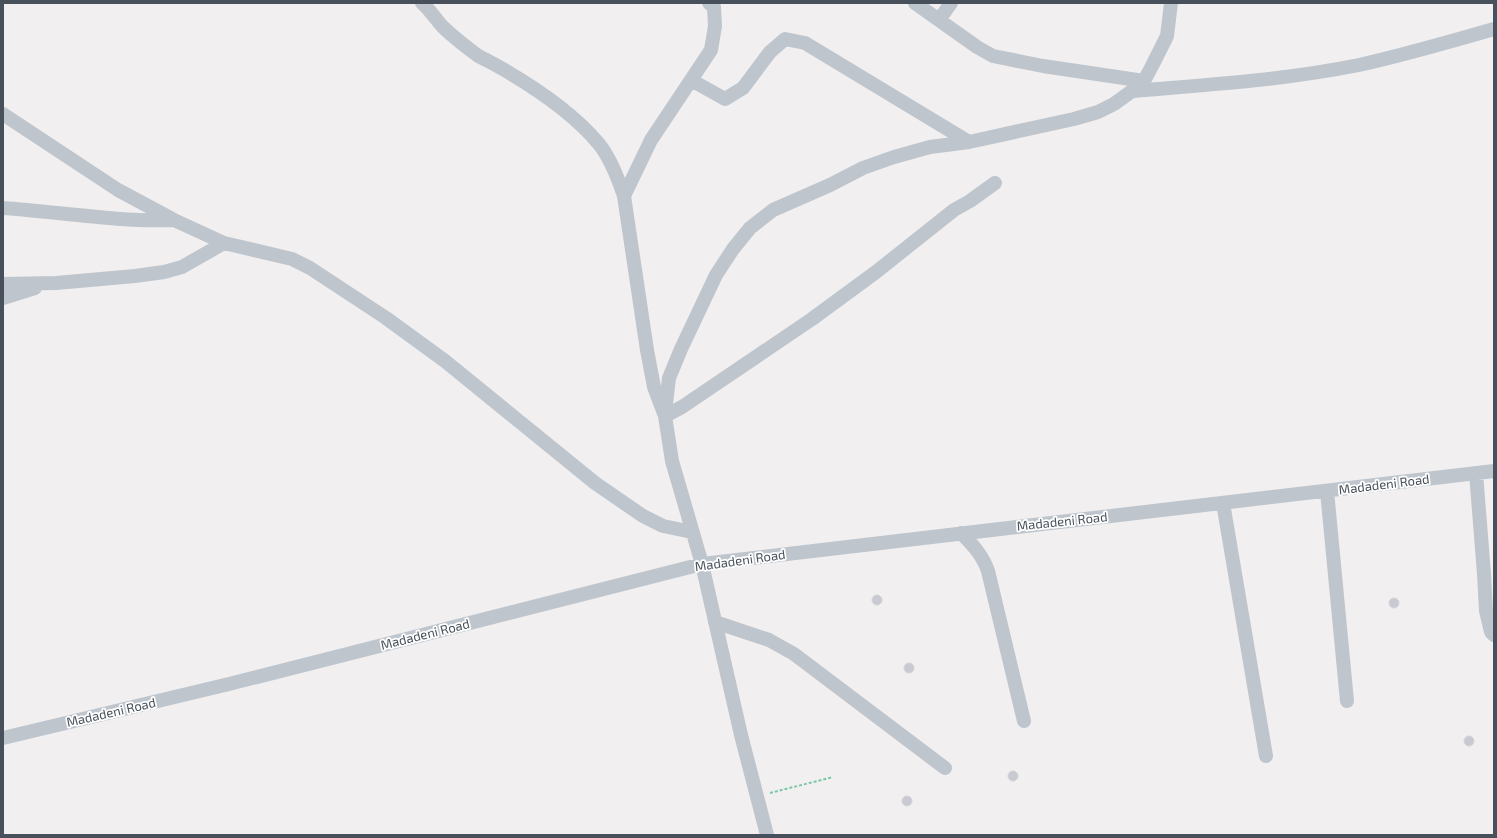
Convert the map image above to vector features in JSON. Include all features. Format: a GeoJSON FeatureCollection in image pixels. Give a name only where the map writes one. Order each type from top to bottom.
{"type":"FeatureCollection","features":[{"type":"Feature","properties":{"kind":"street"},"geometry":{"type":"LineString","coordinates":[[624,196],[651,140],[711,50],[715,26],[714,7],[709,3]]}},
{"type":"Feature","properties":{"kind":"street"},"geometry":{"type":"LineString","coordinates":[[915,3],[993,56],[1043,66],[1144,81]]}},
{"type":"Feature","properties":{"kind":"street"},"geometry":{"type":"LineString","coordinates":[[939,20],[951,3]]}},
{"type":"Feature","properties":{"kind":"street"},"geometry":{"type":"LineString","coordinates":[[665,416],[669,378],[681,349],[716,275],[733,249],[750,228],[773,210],[830,185],[863,168],[894,157],[930,147],[969,142],[1098,112],[1114,104],[1144,81],[1167,36],[1171,3]]}},
{"type":"Feature","properties":{"kind":"street"},"geometry":{"type":"LineString","coordinates":[[427,5],[441,25],[472,51],[537,90],[579,123],[599,145],[613,168],[624,196],[654,387],[665,416],[672,460],[702,564],[767,835]]}},
{"type":"Feature","properties":{"kind":"street"},"geometry":{"type":"LineString","coordinates":[[1132,91],[1250,81],[1357,65],[1406,54],[1494,29]]}},
{"type":"Feature","properties":{"kind":"street"},"geometry":{"type":"LineString","coordinates":[[691,80],[725,99],[744,88],[770,52],[785,39],[805,43],[969,142]]}},
{"type":"Feature","properties":{"kind":"street"},"geometry":{"type":"LineString","coordinates":[[3,114],[118,190],[174,220],[224,243],[292,259],[328,279],[386,318],[445,361],[595,483],[643,516],[663,526],[692,532]]}},
{"type":"Feature","properties":{"kind":"street"},"geometry":{"type":"LineString","coordinates":[[665,416],[682,407],[812,319],[876,272],[954,210],[970,201],[995,183]]}},
{"type":"Feature","properties":{"kind":"street"},"geometry":{"type":"LineString","coordinates":[[3,208],[121,220],[174,220]]}},
{"type":"Feature","properties":{"kind":"street"},"geometry":{"type":"LineString","coordinates":[[3,284],[56,283],[164,272],[182,267],[224,243]]}},
{"type":"Feature","properties":{"kind":"street"},"geometry":{"type":"LineString","coordinates":[[3,298],[56,283]]}},
{"type":"Feature","properties":{"kind":"street","name":"Madadeni Road"},"geometry":{"type":"LineString","coordinates":[[3,738],[237,682],[702,564],[1494,471]]}},
{"type":"Feature","properties":{"kind":"street"},"geometry":{"type":"LineString","coordinates":[[1476,473],[1489,573],[1486,611],[1491,632],[1494,635]]}},
{"type":"Feature","properties":{"kind":"street"},"geometry":{"type":"LineString","coordinates":[[1327,491],[1347,701]]}},
{"type":"Feature","properties":{"kind":"street"},"geometry":{"type":"LineString","coordinates":[[1223,503],[1266,756]]}},
{"type":"Feature","properties":{"kind":"street"},"geometry":{"type":"LineString","coordinates":[[961,533],[985,561],[1024,721]]}},
{"type":"Feature","properties":{"kind":"street"},"geometry":{"type":"LineString","coordinates":[[715,622],[769,640],[794,654],[945,768]]}},
{"type":"Feature","properties":{"kind":"path"},"geometry":{"type":"LineString","coordinates":[[757,796],[833,777]]}},
{"type":"Feature","properties":{"kind":"building"},"geometry":{"type":"Polygon","coordinates":[[[875,595],[879,595],[881,596],[881,604],[875,605],[872,602],[872,598],[875,595]]]}},
{"type":"Feature","properties":{"kind":"building"},"geometry":{"type":"Polygon","coordinates":[[[1392,598],[1396,598],[1398,599],[1398,607],[1392,608],[1389,605],[1389,601],[1392,598]]]}},
{"type":"Feature","properties":{"kind":"building"},"geometry":{"type":"Polygon","coordinates":[[[907,663],[911,663],[913,664],[913,672],[907,673],[904,670],[904,666],[907,663]]]}},
{"type":"Feature","properties":{"kind":"building"},"geometry":{"type":"Polygon","coordinates":[[[1467,736],[1471,736],[1473,737],[1473,745],[1467,746],[1464,743],[1464,739],[1467,736]]]}},
{"type":"Feature","properties":{"kind":"building"},"geometry":{"type":"Polygon","coordinates":[[[1011,771],[1015,771],[1017,772],[1017,780],[1011,781],[1008,778],[1008,774],[1011,771]]]}},
{"type":"Feature","properties":{"kind":"building"},"geometry":{"type":"Polygon","coordinates":[[[905,796],[909,796],[911,797],[911,805],[905,806],[902,803],[902,799],[905,796]]]}}]}
